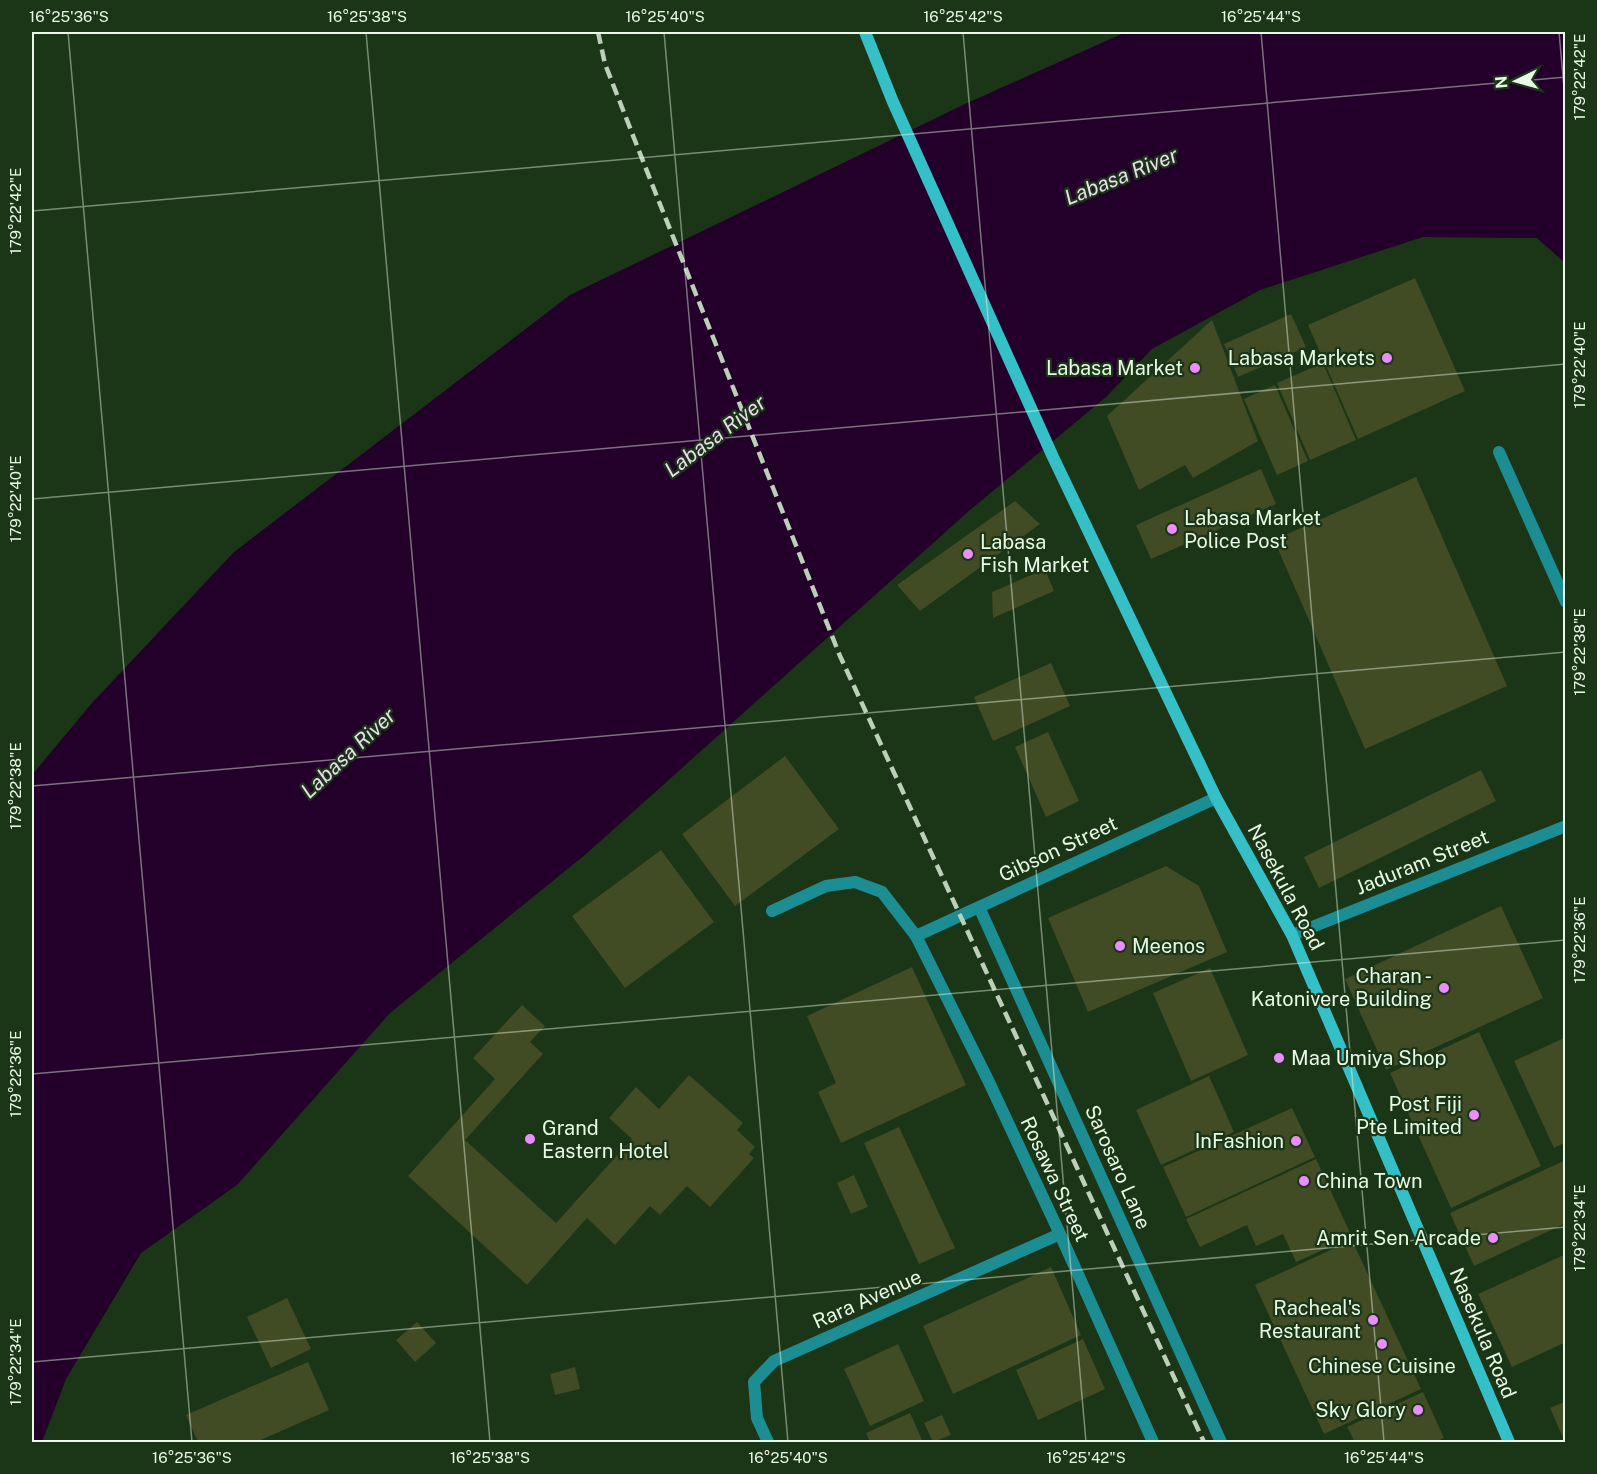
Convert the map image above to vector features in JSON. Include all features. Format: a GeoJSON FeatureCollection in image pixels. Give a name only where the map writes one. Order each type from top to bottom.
{"type":"FeatureCollection","features":[{"type":"Feature","properties":{"kind":"main road","name":"Nasekula Road"},"geometry":{"type":"LineString","coordinates":[[867,33],[893,102],[1053,457],[1216,798],[1293,935],[1509,1443]]}},
{"type":"Feature","properties":{"kind":"street"},"geometry":{"type":"LineString","coordinates":[[1499,452],[1566,602]]}},
{"type":"Feature","properties":{"kind":"street","name":"Gibson Street"},"geometry":{"type":"LineString","coordinates":[[916,936],[1216,798]]}},
{"type":"Feature","properties":{"kind":"street","name":"Jaduram Street"},"geometry":{"type":"LineString","coordinates":[[1293,935],[1565,827]]}},
{"type":"Feature","properties":{"kind":"street","name":"Rosawa Street"},"geometry":{"type":"LineString","coordinates":[[772,911],[826,886],[855,882],[882,892],[916,936],[988,1080],[1060,1234],[1153,1443]]}},
{"type":"Feature","properties":{"kind":"street","name":"Sarosaro Lane"},"geometry":{"type":"LineString","coordinates":[[979,907],[1221,1443]]}},
{"type":"Feature","properties":{"kind":"street","name":"Rara Avenue"},"geometry":{"type":"LineString","coordinates":[[768,1443],[757,1418],[754,1382],[774,1361],[1060,1234]]}},
{"type":"Feature","properties":{"kind":"water","name":"Labasa River"},"geometry":{"type":"Polygon","coordinates":[[[1126,32],[1565,32],[1565,263],[1537,238],[1423,237],[1260,290],[1152,349],[1106,397],[970,510],[586,854],[390,1013],[237,1185],[141,1253],[66,1379],[42,1442],[32,1442],[32,775],[92,703],[234,552],[570,295],[965,104],[1126,32]]]}},
{"type":"Feature","properties":{"kind":"building","name":"Labasa Markets"},"geometry":{"type":"Polygon","coordinates":[[[1415,278],[1465,391],[1358,439],[1308,325],[1415,278]]]}},
{"type":"Feature","properties":{"kind":"building"},"geometry":{"type":"Polygon","coordinates":[[[1291,314],[1306,347],[1238,377],[1224,344],[1291,314]]]}},
{"type":"Feature","properties":{"kind":"building","name":"Labasa Market"},"geometry":{"type":"Polygon","coordinates":[[[1212,320],[1258,441],[1193,478],[1185,465],[1139,490],[1107,416],[1212,320]]]}},
{"type":"Feature","properties":{"kind":"building"},"geometry":{"type":"Polygon","coordinates":[[[1323,363],[1356,440],[1310,460],[1277,383],[1323,363]]]}},
{"type":"Feature","properties":{"kind":"building"},"geometry":{"type":"Polygon","coordinates":[[[1275,385],[1308,461],[1277,475],[1244,399],[1275,385]]]}},
{"type":"Feature","properties":{"kind":"building"},"geometry":{"type":"Polygon","coordinates":[[[1261,469],[1276,504],[1151,559],[1136,525],[1261,469]]]}},
{"type":"Feature","properties":{"kind":"building"},"geometry":{"type":"Polygon","coordinates":[[[1416,477],[1507,686],[1365,749],[1274,540],[1416,477]]]}},
{"type":"Feature","properties":{"kind":"building","name":"Labasa Fish Market"},"geometry":{"type":"Polygon","coordinates":[[[1015,501],[1040,524],[920,611],[897,585],[1015,501]]]}},
{"type":"Feature","properties":{"kind":"building","name":"Labasa Fish Market"},"geometry":{"type":"Polygon","coordinates":[[[1045,569],[1054,591],[993,618],[992,592],[1045,569]]]}},
{"type":"Feature","properties":{"kind":"building"},"geometry":{"type":"Polygon","coordinates":[[[1051,663],[1070,706],[993,741],[974,697],[1051,663]]]}},
{"type":"Feature","properties":{"kind":"building"},"geometry":{"type":"Polygon","coordinates":[[[1048,732],[1079,801],[1046,817],[1015,747],[1048,732]]]}},
{"type":"Feature","properties":{"kind":"building"},"geometry":{"type":"Polygon","coordinates":[[[785,756],[839,829],[735,906],[682,834],[785,756]]]}},
{"type":"Feature","properties":{"kind":"building"},"geometry":{"type":"Polygon","coordinates":[[[1481,770],[1496,801],[1319,888],[1304,857],[1481,770]]]}},
{"type":"Feature","properties":{"kind":"building"},"geometry":{"type":"Polygon","coordinates":[[[661,850],[714,922],[625,988],[572,916],[661,850]]]}},
{"type":"Feature","properties":{"kind":"building"},"geometry":{"type":"Polygon","coordinates":[[[1166,866],[1199,886],[1227,952],[1088,1012],[1048,918],[1166,866]]]}},
{"type":"Feature","properties":{"kind":"building","name":"Charan - Katonivere Building"},"geometry":{"type":"Polygon","coordinates":[[[1501,906],[1543,998],[1386,1070],[1345,979],[1501,906]]]}},
{"type":"Feature","properties":{"kind":"building"},"geometry":{"type":"Polygon","coordinates":[[[912,967],[966,1085],[841,1143],[818,1092],[836,1083],[807,1016],[912,967]]]}},
{"type":"Feature","properties":{"kind":"building"},"geometry":{"type":"Polygon","coordinates":[[[1210,968],[1248,1055],[1191,1081],[1153,993],[1210,968]]]}},
{"type":"Feature","properties":{"kind":"building"},"geometry":{"type":"Polygon","coordinates":[[[522,1005],[545,1026],[530,1042],[543,1054],[465,1140],[556,1223],[632,1139],[609,1118],[636,1087],[659,1109],[689,1075],[743,1123],[737,1130],[755,1147],[749,1154],[754,1158],[710,1207],[687,1186],[660,1215],[650,1206],[615,1245],[587,1218],[527,1285],[408,1176],[495,1079],[473,1058],[522,1005]]]}},
{"type":"Feature","properties":{"kind":"building"},"geometry":{"type":"Polygon","coordinates":[[[1479,1032],[1541,1166],[1451,1208],[1390,1073],[1479,1032]]]}},
{"type":"Feature","properties":{"kind":"building"},"geometry":{"type":"Polygon","coordinates":[[[1566,1037],[1566,1142],[1554,1148],[1514,1061],[1566,1037]]]}},
{"type":"Feature","properties":{"kind":"building"},"geometry":{"type":"Polygon","coordinates":[[[1209,1076],[1234,1132],[1161,1165],[1136,1110],[1209,1076]]]}},
{"type":"Feature","properties":{"kind":"building"},"geometry":{"type":"Polygon","coordinates":[[[1292,1108],[1315,1157],[1186,1217],[1163,1167],[1292,1108]]]}},
{"type":"Feature","properties":{"kind":"building"},"geometry":{"type":"Polygon","coordinates":[[[899,1127],[955,1248],[919,1264],[864,1143],[899,1127]]]}},
{"type":"Feature","properties":{"kind":"building"},"geometry":{"type":"Polygon","coordinates":[[[1316,1159],[1352,1237],[1296,1262],[1283,1234],[1256,1246],[1247,1225],[1200,1247],[1186,1219],[1316,1159]]]}},
{"type":"Feature","properties":{"kind":"building"},"geometry":{"type":"Polygon","coordinates":[[[1566,1160],[1566,1223],[1474,1266],[1450,1213],[1566,1160]]]}},
{"type":"Feature","properties":{"kind":"building"},"geometry":{"type":"Polygon","coordinates":[[[854,1175],[868,1207],[851,1214],[837,1183],[854,1175]]]}},
{"type":"Feature","properties":{"kind":"building"},"geometry":{"type":"Polygon","coordinates":[[[1352,1240],[1421,1389],[1324,1434],[1255,1285],[1352,1240]]]}},
{"type":"Feature","properties":{"kind":"building"},"geometry":{"type":"Polygon","coordinates":[[[1566,1254],[1566,1342],[1512,1367],[1478,1294],[1566,1254]]]}},
{"type":"Feature","properties":{"kind":"building"},"geometry":{"type":"Polygon","coordinates":[[[1051,1267],[1081,1335],[953,1394],[923,1326],[1051,1267]]]}},
{"type":"Feature","properties":{"kind":"building"},"geometry":{"type":"Polygon","coordinates":[[[287,1298],[311,1349],[271,1368],[247,1317],[287,1298]]]}},
{"type":"Feature","properties":{"kind":"building"},"geometry":{"type":"Polygon","coordinates":[[[417,1322],[436,1343],[415,1362],[396,1340],[417,1322]]]}},
{"type":"Feature","properties":{"kind":"building"},"geometry":{"type":"Polygon","coordinates":[[[1083,1339],[1105,1389],[1038,1420],[1016,1370],[1083,1339]]]}},
{"type":"Feature","properties":{"kind":"building"},"geometry":{"type":"Polygon","coordinates":[[[898,1344],[924,1401],[870,1426],[844,1369],[898,1344]]]}},
{"type":"Feature","properties":{"kind":"building"},"geometry":{"type":"Polygon","coordinates":[[[308,1362],[329,1410],[256,1442],[198,1442],[186,1415],[308,1362]]]}},
{"type":"Feature","properties":{"kind":"building"},"geometry":{"type":"Polygon","coordinates":[[[575,1367],[580,1389],[555,1395],[550,1374],[575,1367]]]}},
{"type":"Feature","properties":{"kind":"building"},"geometry":{"type":"Polygon","coordinates":[[[1423,1392],[1444,1438],[1434,1442],[1355,1442],[1347,1427],[1423,1392]]]}},
{"type":"Feature","properties":{"kind":"building"},"geometry":{"type":"Polygon","coordinates":[[[1566,1401],[1566,1442],[1565,1442],[1550,1408],[1566,1401]]]}},
{"type":"Feature","properties":{"kind":"building"},"geometry":{"type":"Polygon","coordinates":[[[910,1413],[923,1442],[870,1442],[866,1433],[910,1413]]]}},
{"type":"Feature","properties":{"kind":"building"},"geometry":{"type":"Polygon","coordinates":[[[942,1415],[951,1435],[933,1442],[924,1423],[942,1415]]]}},
{"type":"Feature","properties":{"kind":"railway"},"geometry":{"type":"LineString","coordinates":[[598,32],[605,64],[840,656],[1204,1442]]}},
{"type":"Feature","properties":{"kind":"place","name":"Labasa Markets"},"geometry":{"type":"Point","coordinates":[1387,358]}},
{"type":"Feature","properties":{"kind":"place","name":"Labasa Market"},"geometry":{"type":"Point","coordinates":[1195,368]}},
{"type":"Feature","properties":{"kind":"place","name":"Labasa Market Police Post"},"geometry":{"type":"Point","coordinates":[1172,529]}},
{"type":"Feature","properties":{"kind":"place","name":"Labasa Fish Market"},"geometry":{"type":"Point","coordinates":[968,554]}},
{"type":"Feature","properties":{"kind":"place","name":"Meenos"},"geometry":{"type":"Point","coordinates":[1120,946]}},
{"type":"Feature","properties":{"kind":"place","name":"Charan - Katonivere Building"},"geometry":{"type":"Point","coordinates":[1444,988]}},
{"type":"Feature","properties":{"kind":"place","name":"Maa Umiya Shop"},"geometry":{"type":"Point","coordinates":[1279,1058]}},
{"type":"Feature","properties":{"kind":"place","name":"Post Fiji Pte Limited"},"geometry":{"type":"Point","coordinates":[1474,1115]}},
{"type":"Feature","properties":{"kind":"place","name":"Grand Eastern Hotel"},"geometry":{"type":"Point","coordinates":[530,1139]}},
{"type":"Feature","properties":{"kind":"place","name":"InFashion"},"geometry":{"type":"Point","coordinates":[1296,1141]}},
{"type":"Feature","properties":{"kind":"place","name":"China Town"},"geometry":{"type":"Point","coordinates":[1304,1181]}},
{"type":"Feature","properties":{"kind":"place","name":"Amrit Sen Arcade"},"geometry":{"type":"Point","coordinates":[1493,1238]}},
{"type":"Feature","properties":{"kind":"place","name":"Racheal's Restaurant"},"geometry":{"type":"Point","coordinates":[1373,1320]}},
{"type":"Feature","properties":{"kind":"place","name":"Chinese Cuisine"},"geometry":{"type":"Point","coordinates":[1382,1344]}},
{"type":"Feature","properties":{"kind":"place","name":"Sky Glory"},"geometry":{"type":"Point","coordinates":[1418,1410]}}]}
